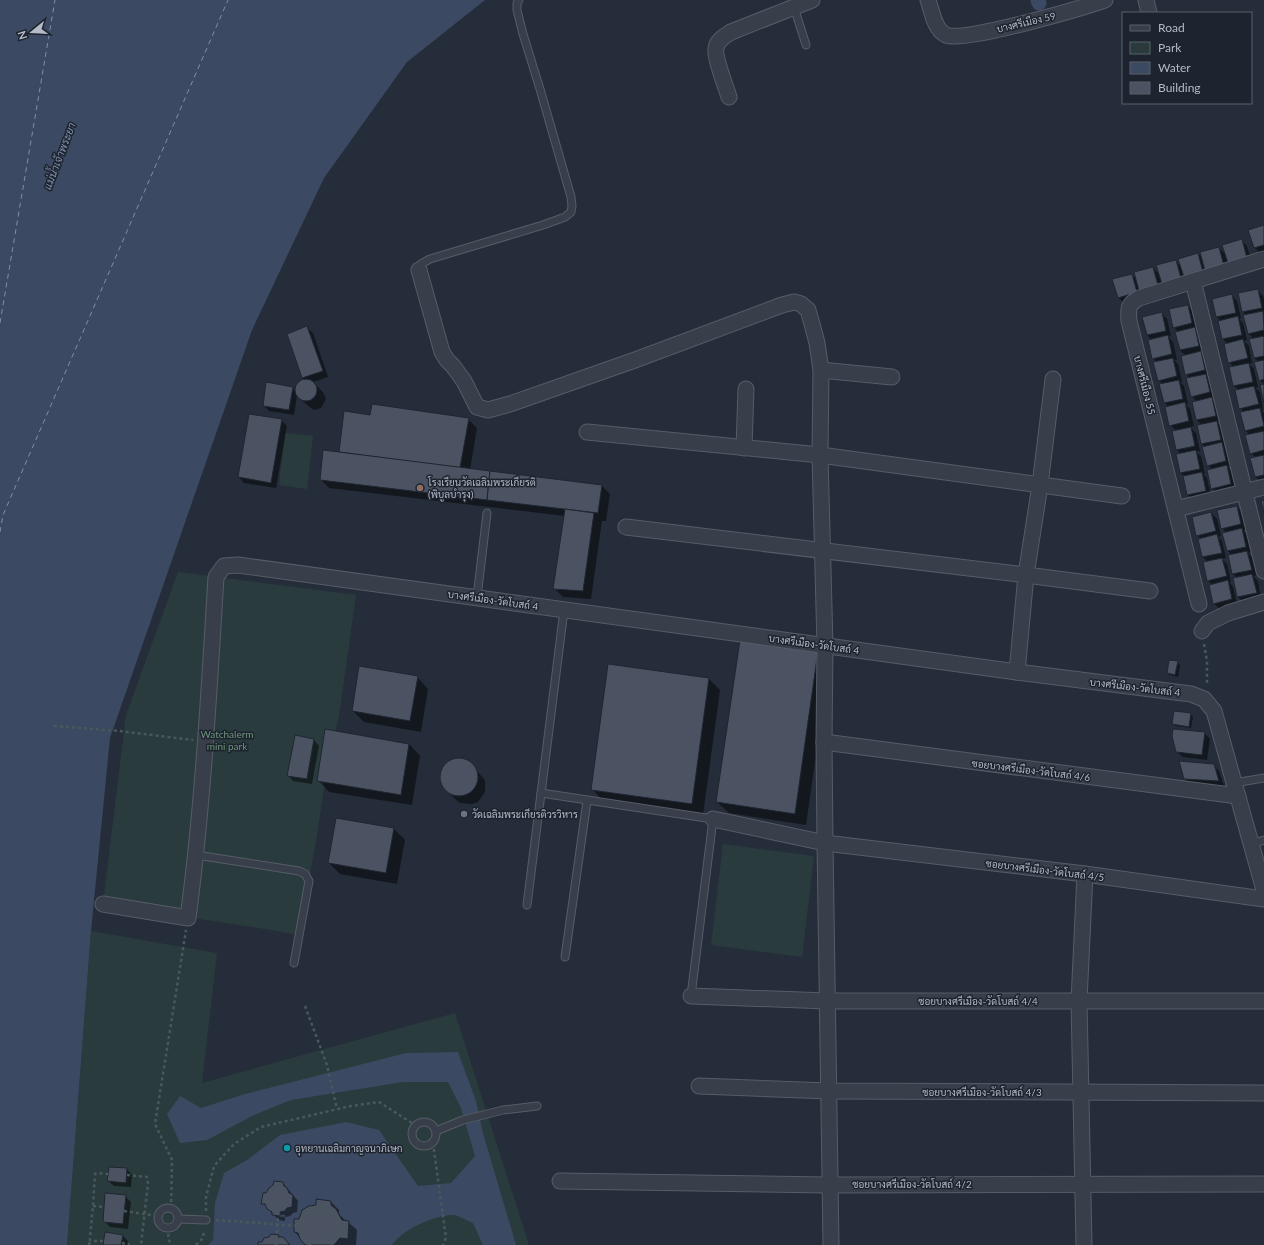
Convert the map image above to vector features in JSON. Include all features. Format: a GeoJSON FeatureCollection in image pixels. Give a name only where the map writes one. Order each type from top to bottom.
{"type":"FeatureCollection","features":[{"type":"Feature","properties":{"kind":"street"},"geometry":{"type":"LineString","coordinates":[[730,98],[717,56],[716,47],[719,40],[731,32],[796,4],[812,0]]}},
{"type":"Feature","properties":{"kind":"street","name":"บางศรีเมือง 59"},"geometry":{"type":"LineString","coordinates":[[928,0],[937,26],[946,35],[953,36],[964,36],[1017,24],[1076,10],[1105,0]]}},
{"type":"Feature","properties":{"kind":"street"},"geometry":{"type":"LineString","coordinates":[[1146,0],[1150,12]]}},
{"type":"Feature","properties":{"kind":"street","name":"บางศรีเมือง 55"},"geometry":{"type":"LineString","coordinates":[[1199,604],[1129,321],[1128,310],[1131,302],[1139,298],[1193,281],[1263,264]]}},
{"type":"Feature","properties":{"kind":"street"},"geometry":{"type":"LineString","coordinates":[[419,270],[442,352],[464,381],[477,407],[488,410],[510,404],[635,360],[782,304],[794,302],[801,304],[808,310],[815,336],[821,370],[820,455],[826,646],[824,742],[831,1245]]}},
{"type":"Feature","properties":{"kind":"street"},"geometry":{"type":"LineString","coordinates":[[1193,281],[1264,571]]}},
{"type":"Feature","properties":{"kind":"street"},"geometry":{"type":"LineString","coordinates":[[821,370],[892,377]]}},
{"type":"Feature","properties":{"kind":"street"},"geometry":{"type":"LineString","coordinates":[[1017,672],[1026,575],[1040,485],[1053,379]]}},
{"type":"Feature","properties":{"kind":"street"},"geometry":{"type":"LineString","coordinates":[[744,448],[746,389]]}},
{"type":"Feature","properties":{"kind":"street"},"geometry":{"type":"LineString","coordinates":[[587,432],[820,455],[1122,496]]}},
{"type":"Feature","properties":{"kind":"street"},"geometry":{"type":"LineString","coordinates":[[1176,509],[1264,487]]}},
{"type":"Feature","properties":{"kind":"street"},"geometry":{"type":"LineString","coordinates":[[626,527],[1150,591]]}},
{"type":"Feature","properties":{"kind":"street","name":"บางศรีเมือง-วัดโบสถ์ 4"},"geometry":{"type":"LineString","coordinates":[[206,741],[216,577],[224,566],[238,565],[1017,672],[1191,694],[1204,699]]}},
{"type":"Feature","properties":{"kind":"street"},"geometry":{"type":"LineString","coordinates":[[1202,631],[1208,623],[1228,613],[1264,602]]}},
{"type":"Feature","properties":{"kind":"street"},"geometry":{"type":"LineString","coordinates":[[1204,699],[1214,711],[1236,790],[1258,842],[1264,890]]}},
{"type":"Feature","properties":{"kind":"street"},"geometry":{"type":"LineString","coordinates":[[103,904],[188,918],[196,855],[206,741]]}},
{"type":"Feature","properties":{"kind":"street","name":"ซอยบางศรีเมือง-วัดโบสถ์ 4/6"},"geometry":{"type":"LineString","coordinates":[[824,742],[1236,790]]}},
{"type":"Feature","properties":{"kind":"street","name":"ซอยบางศรีเมือง-วัดโบสถ์ 4/5"},"geometry":{"type":"LineString","coordinates":[[713,819],[825,843],[1085,874],[1264,899]]}},
{"type":"Feature","properties":{"kind":"street"},"geometry":{"type":"LineString","coordinates":[[1084,1245],[1079,1001],[1085,874]]}},
{"type":"Feature","properties":{"kind":"street","name":"ซอยบางศรีเมือง-วัดโบสถ์ 4/4"},"geometry":{"type":"LineString","coordinates":[[691,996],[827,1001],[1264,1001]]}},
{"type":"Feature","properties":{"kind":"street","name":"ซอยบางศรีเมือง-วัดโบสถ์ 4/3"},"geometry":{"type":"LineString","coordinates":[[699,1086],[829,1091],[1264,1092]]}},
{"type":"Feature","properties":{"kind":"street","name":"ซอยบางศรีเมือง-วัดโบสถ์ 4/2"},"geometry":{"type":"LineString","coordinates":[[560,1181],[829,1185],[1264,1184]]}},
{"type":"Feature","properties":{"kind":"lane"},"geometry":{"type":"LineString","coordinates":[[419,270],[421,264],[430,259],[543,225],[565,217],[571,212],[571,197],[523,34],[517,10],[518,0]]}},
{"type":"Feature","properties":{"kind":"lane"},"geometry":{"type":"LineString","coordinates":[[796,4],[806,45]]}},
{"type":"Feature","properties":{"kind":"lane"},"geometry":{"type":"LineString","coordinates":[[477,597],[487,513]]}},
{"type":"Feature","properties":{"kind":"lane"},"geometry":{"type":"LineString","coordinates":[[527,905],[564,610]]}},
{"type":"Feature","properties":{"kind":"lane"},"geometry":{"type":"LineString","coordinates":[[1236,790],[1264,778]]}},
{"type":"Feature","properties":{"kind":"lane"},"geometry":{"type":"LineString","coordinates":[[541,793],[713,819],[691,996]]}},
{"type":"Feature","properties":{"kind":"lane"},"geometry":{"type":"LineString","coordinates":[[565,957],[587,801]]}},
{"type":"Feature","properties":{"kind":"lane"},"geometry":{"type":"LineString","coordinates":[[196,855],[299,871],[305,874],[309,881],[294,963]]}},
{"type":"Feature","properties":{"kind":"lane"},"geometry":{"type":"LineString","coordinates":[[436,1131],[463,1120],[503,1110],[537,1106]]}},
{"type":"Feature","properties":{"kind":"lane"},"geometry":{"type":"LineString","coordinates":[[428,1122],[432,1124],[436,1131],[433,1143],[424,1147],[416,1144],[413,1140],[412,1133],[415,1125],[428,1122]]}},
{"type":"Feature","properties":{"kind":"lane"},"geometry":{"type":"LineString","coordinates":[[164,1208],[171,1208],[176,1213],[178,1219],[175,1225],[169,1228],[159,1223],[158,1216],[164,1208]]}},
{"type":"Feature","properties":{"kind":"lane"},"geometry":{"type":"LineString","coordinates":[[178,1219],[206,1220]]}},
{"type":"Feature","properties":{"kind":"path"},"geometry":{"type":"LineString","coordinates":[[1202,631],[1207,661],[1208,680],[1204,699]]}},
{"type":"Feature","properties":{"kind":"path"},"geometry":{"type":"LineString","coordinates":[[54,726],[119,731],[206,741]]}},
{"type":"Feature","properties":{"kind":"path"},"geometry":{"type":"LineString","coordinates":[[171,1208],[172,1160],[155,1124],[188,918]]}},
{"type":"Feature","properties":{"kind":"path"},"geometry":{"type":"LineString","coordinates":[[305,1006],[327,1065],[337,1110]]}},
{"type":"Feature","properties":{"kind":"path"},"geometry":{"type":"LineString","coordinates":[[196,1245],[203,1238],[206,1220],[206,1197],[214,1166],[234,1144],[261,1127],[379,1102],[415,1125]]}},
{"type":"Feature","properties":{"kind":"path"},"geometry":{"type":"LineString","coordinates":[[433,1143],[446,1238],[443,1245]]}},
{"type":"Feature","properties":{"kind":"path"},"geometry":{"type":"LineString","coordinates":[[89,1245],[95,1174],[108,1174]]}},
{"type":"Feature","properties":{"kind":"path"},"geometry":{"type":"LineString","coordinates":[[127,1175],[147,1177],[148,1183],[141,1245]]}},
{"type":"Feature","properties":{"kind":"path"},"geometry":{"type":"LineString","coordinates":[[276,1245],[279,1202]]}},
{"type":"Feature","properties":{"kind":"path"},"geometry":{"type":"LineString","coordinates":[[93,1206],[104,1208]]}},
{"type":"Feature","properties":{"kind":"path"},"geometry":{"type":"LineString","coordinates":[[311,1245],[307,1243],[301,1235],[299,1226],[302,1216],[309,1209],[319,1207],[328,1209],[336,1215],[340,1224],[339,1234],[334,1242],[329,1245]]}},
{"type":"Feature","properties":{"kind":"path"},"geometry":{"type":"LineString","coordinates":[[124,1211],[158,1216]]}},
{"type":"Feature","properties":{"kind":"path"},"geometry":{"type":"LineString","coordinates":[[206,1220],[299,1226]]}},
{"type":"Feature","properties":{"kind":"path"},"geometry":{"type":"LineString","coordinates":[[169,1228],[168,1239],[172,1245]]}},
{"type":"Feature","properties":{"kind":"path"},"geometry":{"type":"LineString","coordinates":[[90,1240],[104,1241]]}},
{"type":"Feature","properties":{"kind":"path"},"geometry":{"type":"LineString","coordinates":[[122,1243],[130,1245]]}},
{"type":"Feature","properties":{"kind":"green space"},"geometry":{"type":"Polygon","coordinates":[[[285,433],[313,436],[307,489],[279,485],[285,433]]]}},
{"type":"Feature","properties":{"kind":"green space","name":"Watchalerm mini park"},"geometry":{"type":"Polygon","coordinates":[[[178,572],[356,595],[339,716],[328,762],[316,841],[299,935],[103,904],[126,715],[178,572]]]}},
{"type":"Feature","properties":{"kind":"green space"},"geometry":{"type":"Polygon","coordinates":[[[723,844],[814,856],[802,957],[711,945],[723,844]]]}},
{"type":"Feature","properties":{"kind":"green space","name":"อุทยานเฉลิมกาญจนาภิเษก"},"geometry":{"type":"Polygon","coordinates":[[[91,931],[217,953],[202,1083],[455,1013],[529,1245],[67,1245],[91,931]]]}},
{"type":"Feature","properties":{"kind":"water","name":"แม่น้ำเจ้าพระยา"},"geometry":{"type":"Polygon","coordinates":[[[0,0],[485,0],[407,62],[324,178],[252,330],[110,738],[91,931],[67,1245],[0,1245],[0,0]]]}},
{"type":"Feature","properties":{"kind":"water"},"geometry":{"type":"Polygon","coordinates":[[[458,1052],[476,1101],[483,1133],[516,1245],[483,1245],[473,1223],[452,1215],[436,1218],[419,1224],[403,1234],[392,1245],[208,1245],[213,1240],[215,1203],[224,1173],[247,1160],[280,1135],[346,1122],[379,1130],[418,1186],[451,1183],[475,1156],[461,1108],[448,1082],[403,1082],[291,1100],[254,1115],[207,1140],[180,1143],[167,1114],[180,1096],[201,1108],[245,1094],[406,1053],[458,1052]]]}},
{"type":"Feature","properties":{"kind":"building"},"geometry":{"type":"Polygon","coordinates":[[[1264,225],[1264,245],[1254,248],[1248,230],[1264,225]]]}},
{"type":"Feature","properties":{"kind":"building"},"geometry":{"type":"Polygon","coordinates":[[[1242,239],[1247,258],[1228,263],[1222,245],[1242,239]]]}},
{"type":"Feature","properties":{"kind":"building"},"geometry":{"type":"Polygon","coordinates":[[[1219,247],[1224,266],[1205,271],[1200,252],[1219,247]]]}},
{"type":"Feature","properties":{"kind":"building"},"geometry":{"type":"Polygon","coordinates":[[[1198,253],[1203,272],[1184,277],[1178,259],[1198,253]]]}},
{"type":"Feature","properties":{"kind":"building"},"geometry":{"type":"Polygon","coordinates":[[[1176,260],[1181,278],[1162,284],[1156,265],[1176,260]]]}},
{"type":"Feature","properties":{"kind":"building"},"geometry":{"type":"Polygon","coordinates":[[[1153,267],[1158,285],[1139,291],[1134,272],[1153,267]]]}},
{"type":"Feature","properties":{"kind":"building"},"geometry":{"type":"Polygon","coordinates":[[[1132,274],[1137,292],[1118,298],[1112,279],[1132,274]]]}},
{"type":"Feature","properties":{"kind":"building"},"geometry":{"type":"Polygon","coordinates":[[[1258,289],[1262,308],[1242,312],[1238,293],[1258,289]]]}},
{"type":"Feature","properties":{"kind":"building"},"geometry":{"type":"Polygon","coordinates":[[[1232,294],[1236,313],[1216,317],[1212,299],[1232,294]]]}},
{"type":"Feature","properties":{"kind":"building"},"geometry":{"type":"Polygon","coordinates":[[[1188,305],[1192,323],[1173,328],[1169,309],[1188,305]]]}},
{"type":"Feature","properties":{"kind":"building"},"geometry":{"type":"Polygon","coordinates":[[[1263,311],[1264,330],[1248,334],[1243,315],[1263,311]]]}},
{"type":"Feature","properties":{"kind":"building"},"geometry":{"type":"Polygon","coordinates":[[[1162,312],[1166,331],[1147,335],[1142,317],[1162,312]]]}},
{"type":"Feature","properties":{"kind":"building"},"geometry":{"type":"Polygon","coordinates":[[[1238,316],[1242,335],[1222,339],[1218,321],[1238,316]]]}},
{"type":"Feature","properties":{"kind":"building"},"geometry":{"type":"Polygon","coordinates":[[[307,326],[323,371],[302,378],[287,334],[307,326]]]}},
{"type":"Feature","properties":{"kind":"building"},"geometry":{"type":"Polygon","coordinates":[[[1195,327],[1199,346],[1180,350],[1175,332],[1195,327]]]}},
{"type":"Feature","properties":{"kind":"building"},"geometry":{"type":"Polygon","coordinates":[[[1168,335],[1172,354],[1152,359],[1148,340],[1168,335]]]}},
{"type":"Feature","properties":{"kind":"building"},"geometry":{"type":"Polygon","coordinates":[[[1264,336],[1264,356],[1254,358],[1249,339],[1264,336]]]}},
{"type":"Feature","properties":{"kind":"building"},"geometry":{"type":"Polygon","coordinates":[[[1243,339],[1248,358],[1228,363],[1224,344],[1243,339]]]}},
{"type":"Feature","properties":{"kind":"building"},"geometry":{"type":"Polygon","coordinates":[[[1201,351],[1205,370],[1185,375],[1181,356],[1201,351]]]}},
{"type":"Feature","properties":{"kind":"building"},"geometry":{"type":"Polygon","coordinates":[[[1173,358],[1177,376],[1158,381],[1153,362],[1173,358]]]}},
{"type":"Feature","properties":{"kind":"building"},"geometry":{"type":"Polygon","coordinates":[[[1264,360],[1264,379],[1259,381],[1254,362],[1264,360]]]}},
{"type":"Feature","properties":{"kind":"building"},"geometry":{"type":"Polygon","coordinates":[[[1249,363],[1253,382],[1233,386],[1229,367],[1249,363]]]}},
{"type":"Feature","properties":{"kind":"building"},"geometry":{"type":"Polygon","coordinates":[[[1206,374],[1210,392],[1191,397],[1186,378],[1206,374]]]}},
{"type":"Feature","properties":{"kind":"building"},"geometry":{"type":"Polygon","coordinates":[[[306,379],[314,382],[317,390],[314,398],[306,401],[298,398],[295,390],[298,382],[306,379]]]}},
{"type":"Feature","properties":{"kind":"building"},"geometry":{"type":"Polygon","coordinates":[[[1179,380],[1183,399],[1164,403],[1159,384],[1179,380]]]}},
{"type":"Feature","properties":{"kind":"building"},"geometry":{"type":"Polygon","coordinates":[[[266,382],[293,387],[289,410],[263,406],[266,382]]]}},
{"type":"Feature","properties":{"kind":"building"},"geometry":{"type":"Polygon","coordinates":[[[1264,384],[1264,403],[1260,385],[1264,384]]]}},
{"type":"Feature","properties":{"kind":"building"},"geometry":{"type":"Polygon","coordinates":[[[1254,386],[1259,404],[1239,409],[1235,390],[1254,386]]]}},
{"type":"Feature","properties":{"kind":"building"},"geometry":{"type":"Polygon","coordinates":[[[1212,397],[1216,416],[1196,420],[1192,402],[1212,397]]]}},
{"type":"Feature","properties":{"kind":"building"},"geometry":{"type":"Polygon","coordinates":[[[1185,402],[1189,421],[1169,426],[1165,407],[1185,402]]]}},
{"type":"Feature","properties":{"kind":"building"},"geometry":{"type":"Polygon","coordinates":[[[372,404],[469,418],[460,468],[339,452],[344,411],[370,415],[372,404]]]}},
{"type":"Feature","properties":{"kind":"building"},"geometry":{"type":"Polygon","coordinates":[[[1260,408],[1264,426],[1245,431],[1240,412],[1260,408]]]}},
{"type":"Feature","properties":{"kind":"building"},"geometry":{"type":"Polygon","coordinates":[[[249,414],[282,419],[271,483],[238,477],[249,414]]]}},
{"type":"Feature","properties":{"kind":"building"},"geometry":{"type":"Polygon","coordinates":[[[1217,421],[1221,440],[1201,444],[1197,425],[1217,421]]]}},
{"type":"Feature","properties":{"kind":"building"},"geometry":{"type":"Polygon","coordinates":[[[1191,427],[1195,446],[1176,450],[1172,431],[1191,427]]]}},
{"type":"Feature","properties":{"kind":"building"},"geometry":{"type":"Polygon","coordinates":[[[1264,431],[1264,450],[1250,454],[1245,435],[1264,431]]]}},
{"type":"Feature","properties":{"kind":"building"},"geometry":{"type":"Polygon","coordinates":[[[1222,442],[1226,461],[1207,466],[1202,447],[1222,442]]]}},
{"type":"Feature","properties":{"kind":"building"},"geometry":{"type":"Polygon","coordinates":[[[323,450],[490,471],[487,500],[320,480],[323,450]]]}},
{"type":"Feature","properties":{"kind":"building"},"geometry":{"type":"Polygon","coordinates":[[[1196,450],[1200,469],[1180,473],[1176,454],[1196,450]]]}},
{"type":"Feature","properties":{"kind":"building"},"geometry":{"type":"Polygon","coordinates":[[[1264,455],[1264,475],[1255,477],[1250,458],[1264,455]]]}},
{"type":"Feature","properties":{"kind":"building"},"geometry":{"type":"Polygon","coordinates":[[[1227,465],[1231,484],[1211,489],[1207,470],[1227,465]]]}},
{"type":"Feature","properties":{"kind":"building"},"geometry":{"type":"Polygon","coordinates":[[[490,471],[602,485],[598,513],[487,500],[490,471]]]}},
{"type":"Feature","properties":{"kind":"building"},"geometry":{"type":"Polygon","coordinates":[[[1202,472],[1206,491],[1187,495],[1183,476],[1202,472]]]}},
{"type":"Feature","properties":{"kind":"building"},"geometry":{"type":"Polygon","coordinates":[[[1264,500],[1264,513],[1261,501],[1264,500]]]}},
{"type":"Feature","properties":{"kind":"building"},"geometry":{"type":"Polygon","coordinates":[[[1237,506],[1241,524],[1221,529],[1217,510],[1237,506]]]}},
{"type":"Feature","properties":{"kind":"building"},"geometry":{"type":"Polygon","coordinates":[[[565,509],[594,513],[583,591],[553,589],[565,509]]]}},
{"type":"Feature","properties":{"kind":"building"},"geometry":{"type":"Polygon","coordinates":[[[1211,512],[1216,531],[1196,536],[1192,517],[1211,512]]]}},
{"type":"Feature","properties":{"kind":"building"},"geometry":{"type":"Polygon","coordinates":[[[1242,528],[1246,547],[1227,551],[1222,533],[1242,528]]]}},
{"type":"Feature","properties":{"kind":"building"},"geometry":{"type":"Polygon","coordinates":[[[1217,534],[1222,553],[1202,557],[1198,539],[1217,534]]]}},
{"type":"Feature","properties":{"kind":"building"},"geometry":{"type":"Polygon","coordinates":[[[1247,551],[1252,570],[1232,574],[1228,555],[1247,551]]]}},
{"type":"Feature","properties":{"kind":"building"},"geometry":{"type":"Polygon","coordinates":[[[1222,558],[1227,576],[1207,581],[1203,562],[1222,558]]]}},
{"type":"Feature","properties":{"kind":"building"},"geometry":{"type":"Polygon","coordinates":[[[1252,574],[1257,593],[1237,597],[1233,578],[1252,574]]]}},
{"type":"Feature","properties":{"kind":"building"},"geometry":{"type":"Polygon","coordinates":[[[1228,580],[1232,599],[1213,604],[1209,585],[1228,580]]]}},
{"type":"Feature","properties":{"kind":"building"},"geometry":{"type":"Polygon","coordinates":[[[740,640],[818,651],[795,814],[716,802],[740,640]]]}},
{"type":"Feature","properties":{"kind":"building"},"geometry":{"type":"Polygon","coordinates":[[[1169,660],[1178,661],[1175,675],[1167,673],[1169,660]]]}},
{"type":"Feature","properties":{"kind":"building"},"geometry":{"type":"Polygon","coordinates":[[[608,664],[709,678],[692,804],[591,790],[608,664]]]}},
{"type":"Feature","properties":{"kind":"building"},"geometry":{"type":"Polygon","coordinates":[[[359,666],[418,676],[410,721],[352,711],[359,666]]]}},
{"type":"Feature","properties":{"kind":"building"},"geometry":{"type":"Polygon","coordinates":[[[1174,711],[1191,713],[1189,727],[1172,724],[1174,711]]]}},
{"type":"Feature","properties":{"kind":"building"},"geometry":{"type":"Polygon","coordinates":[[[325,729],[409,744],[401,795],[317,781],[325,729]]]}},
{"type":"Feature","properties":{"kind":"building"},"geometry":{"type":"Polygon","coordinates":[[[1173,729],[1205,732],[1202,755],[1176,752],[1172,736],[1173,729]]]}},
{"type":"Feature","properties":{"kind":"building"},"geometry":{"type":"Polygon","coordinates":[[[295,735],[314,739],[307,779],[287,776],[295,735]]]}},
{"type":"Feature","properties":{"kind":"building"},"geometry":{"type":"Polygon","coordinates":[[[455,758],[463,758],[473,763],[477,770],[477,784],[473,791],[463,796],[455,796],[445,791],[443,788],[440,781],[440,773],[445,763],[448,761],[455,758]]]}},
{"type":"Feature","properties":{"kind":"building"},"geometry":{"type":"Polygon","coordinates":[[[1179,761],[1214,764],[1219,781],[1184,779],[1179,761]]]}},
{"type":"Feature","properties":{"kind":"building"},"geometry":{"type":"Polygon","coordinates":[[[336,818],[394,828],[386,873],[328,863],[336,818]]]}},
{"type":"Feature","properties":{"kind":"building"},"geometry":{"type":"Polygon","coordinates":[[[109,1167],[127,1168],[126,1183],[107,1181],[109,1167]]]}},
{"type":"Feature","properties":{"kind":"building"},"geometry":{"type":"Polygon","coordinates":[[[274,1181],[283,1182],[289,1193],[293,1195],[292,1207],[280,1212],[280,1216],[272,1215],[272,1212],[267,1209],[265,1204],[261,1204],[263,1193],[266,1193],[273,1185],[274,1181]]]}},
{"type":"Feature","properties":{"kind":"building"},"geometry":{"type":"Polygon","coordinates":[[[105,1193],[126,1195],[123,1224],[103,1222],[105,1193]]]}},
{"type":"Feature","properties":{"kind":"building"},"geometry":{"type":"Polygon","coordinates":[[[316,1199],[331,1201],[331,1205],[336,1209],[342,1220],[349,1221],[348,1239],[340,1238],[334,1245],[305,1245],[300,1239],[298,1233],[294,1232],[294,1219],[299,1219],[302,1210],[309,1206],[316,1205],[316,1199]]]}},
{"type":"Feature","properties":{"kind":"building"},"geometry":{"type":"Polygon","coordinates":[[[105,1232],[123,1235],[121,1245],[103,1245],[105,1232]]]}},
{"type":"Feature","properties":{"kind":"building"},"geometry":{"type":"Polygon","coordinates":[[[271,1234],[279,1235],[278,1237],[283,1237],[290,1245],[258,1245],[258,1242],[262,1242],[264,1238],[269,1237],[271,1234]]]}},
{"type":"Feature","properties":{"kind":"ferry route"},"geometry":{"type":"LineString","coordinates":[[0,323],[55,0]]}},
{"type":"Feature","properties":{"kind":"ferry route"},"geometry":{"type":"LineString","coordinates":[[0,532],[3,515],[228,0]]}},
{"type":"Feature","properties":{"kind":"place","name":"โรงเรียนวัดเฉลิมพระเกียรติ (พิบูลบำรุง)"},"geometry":{"type":"Point","coordinates":[420,488]}},
{"type":"Feature","properties":{"kind":"place","name":"วัดเฉลิมพระเกียรติวรวิหาร"},"geometry":{"type":"Point","coordinates":[464,814]}},
{"type":"Feature","properties":{"kind":"place","name":"อุทยานเฉลิมกาญจนาภิเษก"},"geometry":{"type":"Point","coordinates":[287,1148]}}]}
